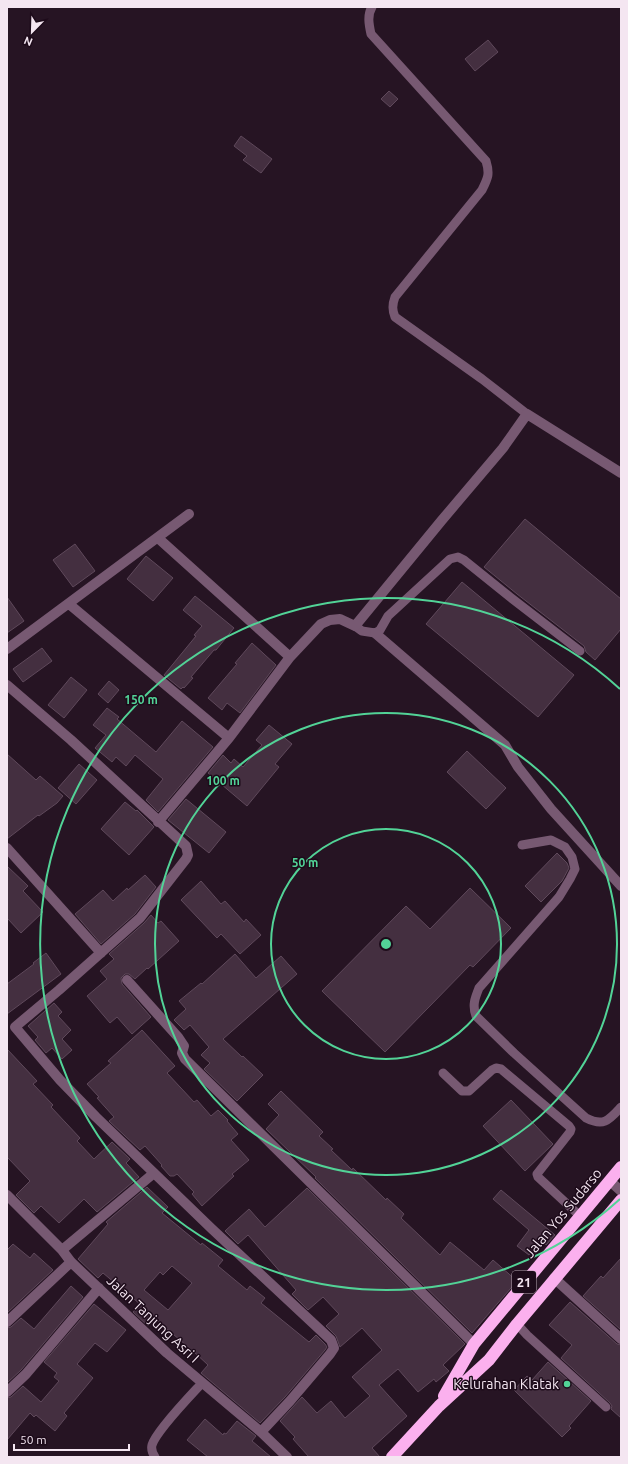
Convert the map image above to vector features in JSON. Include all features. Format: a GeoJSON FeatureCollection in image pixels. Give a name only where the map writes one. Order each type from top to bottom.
{"type":"FeatureCollection","features":[{"type":"Feature","properties":{"kind":"highway","name":"Jalan Yos Sudarso"},"geometry":{"type":"LineString","coordinates":[[439,1406],[474,1344],[621,1167]]}},
{"type":"Feature","properties":{"kind":"highway","name":"21"},"geometry":{"type":"LineString","coordinates":[[392,1457],[439,1406],[489,1360],[554,1278],[621,1200]]}},
{"type":"Feature","properties":{"kind":"street"},"geometry":{"type":"LineString","coordinates":[[158,822],[229,738],[290,657],[321,624],[330,620],[340,619],[355,626],[503,448],[527,414],[621,473]]}},
{"type":"Feature","properties":{"kind":"street"},"geometry":{"type":"LineString","coordinates":[[7,649],[189,514]]}},
{"type":"Feature","properties":{"kind":"street"},"geometry":{"type":"LineString","coordinates":[[158,538],[290,657]]}},
{"type":"Feature","properties":{"kind":"street"},"geometry":{"type":"LineString","coordinates":[[69,604],[229,738]]}},
{"type":"Feature","properties":{"kind":"street"},"geometry":{"type":"LineString","coordinates":[[375,633],[505,745],[518,767],[551,809],[621,886]]}},
{"type":"Feature","properties":{"kind":"street"},"geometry":{"type":"LineString","coordinates":[[7,686],[70,740],[186,846],[188,854],[186,859],[140,918],[15,1027],[65,1085],[212,1229],[331,1340],[334,1348],[330,1354],[290,1401],[260,1432]]}},
{"type":"Feature","properties":{"kind":"street"},"geometry":{"type":"LineString","coordinates":[[7,848],[101,953]]}},
{"type":"Feature","properties":{"kind":"street"},"geometry":{"type":"LineString","coordinates":[[127,980],[178,1037],[184,1046],[182,1053],[185,1059],[474,1344]]}},
{"type":"Feature","properties":{"kind":"street"},"geometry":{"type":"LineString","coordinates":[[62,1250],[154,1173]]}},
{"type":"Feature","properties":{"kind":"street"},"geometry":{"type":"LineString","coordinates":[[610,1181],[621,1191]]}},
{"type":"Feature","properties":{"kind":"street","name":"Jalan Tanjung Asri I"},"geometry":{"type":"LineString","coordinates":[[7,1195],[62,1250],[71,1262],[167,1352],[287,1457]]}},
{"type":"Feature","properties":{"kind":"street"},"geometry":{"type":"LineString","coordinates":[[7,1322],[71,1262]]}},
{"type":"Feature","properties":{"kind":"street"},"geometry":{"type":"LineString","coordinates":[[554,1278],[621,1339]]}},
{"type":"Feature","properties":{"kind":"street"},"geometry":{"type":"LineString","coordinates":[[7,1392],[26,1374],[99,1288]]}},
{"type":"Feature","properties":{"kind":"lane"},"geometry":{"type":"LineString","coordinates":[[372,7],[370,10],[369,23],[371,34],[486,161],[489,171],[487,180],[482,190],[396,297],[392,311],[395,317],[527,414]]}},
{"type":"Feature","properties":{"kind":"lane"},"geometry":{"type":"LineString","coordinates":[[355,626],[362,631],[375,633],[380,630],[388,616],[450,559],[458,557],[464,560],[580,651]]}},
{"type":"Feature","properties":{"kind":"lane"},"geometry":{"type":"LineString","coordinates":[[522,845],[550,840],[565,847],[572,857],[575,869],[559,897],[479,988],[474,1000],[476,1016],[514,1053],[586,1118],[593,1122],[609,1120],[621,1107]]}},
{"type":"Feature","properties":{"kind":"lane"},"geometry":{"type":"LineString","coordinates":[[444,1073],[462,1091],[466,1092],[492,1070],[496,1068],[501,1069],[569,1126],[571,1129],[570,1132],[537,1174],[538,1177],[580,1216]]}},
{"type":"Feature","properties":{"kind":"lane"},"geometry":{"type":"LineString","coordinates":[[517,1324],[527,1335],[606,1407]]}},
{"type":"Feature","properties":{"kind":"lane"},"geometry":{"type":"LineString","coordinates":[[155,1457],[153,1454],[152,1445],[162,1429],[202,1383]]}},
{"type":"Feature","properties":{"kind":"building"},"geometry":{"type":"Polygon","coordinates":[[[488,40],[498,52],[475,71],[465,59],[488,40]]]}},
{"type":"Feature","properties":{"kind":"building"},"geometry":{"type":"Polygon","coordinates":[[[389,91],[398,99],[390,107],[381,99],[389,91]]]}},
{"type":"Feature","properties":{"kind":"building"},"geometry":{"type":"Polygon","coordinates":[[[241,136],[272,159],[261,173],[243,160],[247,156],[234,146],[241,136]]]}},
{"type":"Feature","properties":{"kind":"building"},"geometry":{"type":"Polygon","coordinates":[[[525,519],[621,599],[621,629],[595,660],[586,652],[584,646],[484,567],[525,519]]]}},
{"type":"Feature","properties":{"kind":"building"},"geometry":{"type":"Polygon","coordinates":[[[75,544],[95,571],[73,587],[53,560],[75,544]]]}},
{"type":"Feature","properties":{"kind":"building"},"geometry":{"type":"Polygon","coordinates":[[[146,556],[173,578],[153,601],[127,579],[146,556]]]}},
{"type":"Feature","properties":{"kind":"building"},"geometry":{"type":"Polygon","coordinates":[[[462,582],[574,675],[538,717],[426,624],[462,582]]]}},
{"type":"Feature","properties":{"kind":"building"},"geometry":{"type":"Polygon","coordinates":[[[195,596],[234,628],[191,677],[193,678],[184,688],[183,687],[181,689],[164,675],[196,636],[194,635],[202,626],[183,610],[195,596]]]}},
{"type":"Feature","properties":{"kind":"building"},"geometry":{"type":"Polygon","coordinates":[[[7,597],[24,621],[7,633],[7,597]]]}},
{"type":"Feature","properties":{"kind":"building"},"geometry":{"type":"Polygon","coordinates":[[[252,643],[276,665],[240,713],[227,703],[222,710],[208,698],[237,664],[235,663],[252,643]]]}},
{"type":"Feature","properties":{"kind":"building"},"geometry":{"type":"Polygon","coordinates":[[[42,648],[52,661],[23,682],[13,669],[42,648]]]}},
{"type":"Feature","properties":{"kind":"building"},"geometry":{"type":"Polygon","coordinates":[[[71,677],[87,690],[64,718],[48,705],[71,677]]]}},
{"type":"Feature","properties":{"kind":"building"},"geometry":{"type":"Polygon","coordinates":[[[109,681],[119,690],[108,703],[98,694],[109,681]]]}},
{"type":"Feature","properties":{"kind":"building"},"geometry":{"type":"Polygon","coordinates":[[[107,708],[119,717],[117,719],[156,752],[182,721],[213,747],[158,812],[146,800],[163,779],[135,755],[126,766],[116,757],[112,762],[95,748],[106,735],[93,725],[107,708]]]}},
{"type":"Feature","properties":{"kind":"building"},"geometry":{"type":"Polygon","coordinates":[[[269,725],[292,744],[275,764],[279,767],[247,806],[208,773],[223,755],[231,763],[234,759],[243,767],[262,745],[256,740],[269,725]]]}},
{"type":"Feature","properties":{"kind":"building"},"geometry":{"type":"Polygon","coordinates":[[[467,751],[506,788],[486,809],[447,772],[467,751]]]}},
{"type":"Feature","properties":{"kind":"building"},"geometry":{"type":"Polygon","coordinates":[[[7,754],[36,780],[40,776],[63,796],[57,803],[39,816],[38,815],[7,839],[7,754]]]}},
{"type":"Feature","properties":{"kind":"building"},"geometry":{"type":"Polygon","coordinates":[[[79,764],[97,780],[76,804],[58,788],[79,764]]]}},
{"type":"Feature","properties":{"kind":"building"},"geometry":{"type":"Polygon","coordinates":[[[186,799],[226,832],[209,853],[168,820],[186,799]]]}},
{"type":"Feature","properties":{"kind":"building"},"geometry":{"type":"Polygon","coordinates":[[[125,802],[136,811],[137,810],[154,827],[129,855],[101,829],[125,802]]]}},
{"type":"Feature","properties":{"kind":"building"},"geometry":{"type":"Polygon","coordinates":[[[557,853],[567,863],[569,868],[562,881],[541,902],[525,886],[557,853]]]}},
{"type":"Feature","properties":{"kind":"building"},"geometry":{"type":"Polygon","coordinates":[[[7,866],[28,886],[23,891],[43,912],[21,933],[7,918],[7,866]]]}},
{"type":"Feature","properties":{"kind":"building"},"geometry":{"type":"Polygon","coordinates":[[[145,875],[156,887],[135,914],[101,944],[75,914],[103,890],[113,901],[127,888],[128,890],[145,875]]]}},
{"type":"Feature","properties":{"kind":"building"},"geometry":{"type":"Polygon","coordinates":[[[201,881],[221,904],[225,901],[244,922],[246,919],[261,935],[240,954],[221,934],[217,938],[181,900],[201,881]]]}},
{"type":"Feature","properties":{"kind":"building"},"geometry":{"type":"Polygon","coordinates":[[[470,888],[511,928],[473,967],[470,965],[385,1052],[322,991],[406,906],[430,929],[470,888]]]}},
{"type":"Feature","properties":{"kind":"building"},"geometry":{"type":"Polygon","coordinates":[[[151,915],[158,923],[161,921],[179,941],[135,979],[129,974],[125,974],[121,978],[122,984],[151,1017],[132,1034],[117,1017],[110,1023],[87,996],[107,979],[100,971],[114,959],[109,954],[151,915]]]}},
{"type":"Feature","properties":{"kind":"building"},"geometry":{"type":"Polygon","coordinates":[[[46,953],[61,974],[7,1014],[7,984],[46,953]]]}},
{"type":"Feature","properties":{"kind":"building"},"geometry":{"type":"Polygon","coordinates":[[[235,954],[256,978],[281,956],[297,974],[223,1039],[263,1075],[237,1101],[204,1069],[210,1063],[201,1055],[209,1047],[190,1025],[184,1030],[174,1020],[186,1009],[179,1001],[201,983],[202,984],[235,954]]]}},
{"type":"Feature","properties":{"kind":"building"},"geometry":{"type":"Polygon","coordinates":[[[54,1003],[62,1012],[58,1016],[71,1030],[62,1039],[72,1050],[62,1059],[52,1048],[46,1053],[35,1040],[38,1037],[28,1026],[54,1003]]]}},
{"type":"Feature","properties":{"kind":"building"},"geometry":{"type":"Polygon","coordinates":[[[142,1030],[175,1066],[167,1073],[194,1102],[197,1100],[211,1116],[218,1110],[228,1120],[227,1121],[238,1134],[231,1140],[249,1160],[232,1174],[234,1176],[202,1206],[192,1194],[194,1192],[177,1174],[170,1176],[145,1146],[140,1150],[109,1121],[114,1117],[87,1084],[111,1063],[108,1061],[142,1030]]]}},
{"type":"Feature","properties":{"kind":"building"},"geometry":{"type":"Polygon","coordinates":[[[7,1049],[37,1081],[33,1084],[53,1105],[51,1107],[80,1138],[77,1141],[94,1159],[112,1142],[130,1159],[126,1163],[139,1177],[97,1212],[84,1199],[59,1223],[41,1206],[34,1213],[16,1195],[30,1181],[7,1157],[7,1049]]]}},
{"type":"Feature","properties":{"kind":"building"},"geometry":{"type":"Polygon","coordinates":[[[281,1091],[323,1132],[319,1136],[333,1149],[331,1150],[352,1170],[353,1168],[386,1200],[387,1198],[404,1214],[401,1218],[440,1255],[450,1242],[484,1270],[493,1260],[517,1281],[472,1333],[266,1129],[279,1115],[268,1104],[281,1091]]]}},
{"type":"Feature","properties":{"kind":"building"},"geometry":{"type":"Polygon","coordinates":[[[511,1100],[553,1144],[525,1171],[483,1126],[511,1100]]]}},
{"type":"Feature","properties":{"kind":"building"},"geometry":{"type":"Polygon","coordinates":[[[147,1187],[168,1207],[162,1213],[201,1245],[202,1243],[223,1260],[218,1266],[247,1290],[250,1286],[265,1298],[261,1303],[309,1342],[316,1335],[327,1347],[285,1397],[260,1423],[201,1373],[208,1365],[193,1351],[154,1318],[148,1326],[133,1312],[140,1304],[103,1273],[98,1278],[78,1259],[108,1224],[106,1222],[147,1187]],[[172,1266],[163,1275],[160,1272],[144,1290],[168,1310],[192,1283],[172,1266]]]}},
{"type":"Feature","properties":{"kind":"building"},"geometry":{"type":"Polygon","coordinates":[[[307,1188],[465,1344],[443,1365],[449,1371],[436,1382],[434,1379],[418,1392],[398,1369],[379,1385],[407,1416],[372,1448],[380,1457],[309,1457],[293,1439],[295,1437],[280,1421],[302,1397],[317,1413],[331,1401],[345,1418],[370,1396],[352,1377],[382,1350],[362,1328],[340,1347],[336,1336],[326,1326],[339,1314],[323,1297],[308,1310],[292,1294],[296,1290],[248,1235],[238,1244],[225,1231],[249,1209],[265,1227],[307,1188]]]}},
{"type":"Feature","properties":{"kind":"building"},"geometry":{"type":"Polygon","coordinates":[[[501,1190],[555,1235],[546,1245],[540,1239],[529,1255],[517,1246],[529,1230],[493,1199],[501,1190]]]}},
{"type":"Feature","properties":{"kind":"building"},"geometry":{"type":"Polygon","coordinates":[[[13,1244],[30,1258],[34,1253],[53,1270],[7,1313],[7,1250],[13,1244]]]}},
{"type":"Feature","properties":{"kind":"building"},"geometry":{"type":"Polygon","coordinates":[[[621,1258],[621,1330],[583,1296],[601,1276],[603,1278],[621,1258]]]}},
{"type":"Feature","properties":{"kind":"building"},"geometry":{"type":"Polygon","coordinates":[[[71,1286],[83,1297],[21,1370],[7,1383],[7,1328],[11,1327],[21,1318],[34,1329],[71,1286]]]}},
{"type":"Feature","properties":{"kind":"building"},"geometry":{"type":"Polygon","coordinates":[[[570,1302],[617,1344],[621,1345],[621,1418],[611,1409],[612,1406],[610,1403],[561,1358],[572,1345],[549,1325],[570,1302]]]}},
{"type":"Feature","properties":{"kind":"building"},"geometry":{"type":"Polygon","coordinates":[[[94,1304],[126,1330],[107,1352],[95,1343],[77,1364],[93,1378],[64,1413],[67,1416],[55,1431],[36,1415],[34,1417],[30,1413],[7,1440],[7,1398],[11,1397],[23,1386],[41,1402],[59,1381],[54,1377],[57,1373],[44,1362],[94,1304]]]}},
{"type":"Feature","properties":{"kind":"building"},"geometry":{"type":"Polygon","coordinates":[[[548,1362],[591,1401],[569,1426],[571,1428],[562,1437],[514,1390],[527,1376],[532,1380],[548,1362]]]}},
{"type":"Feature","properties":{"kind":"building"},"geometry":{"type":"Polygon","coordinates":[[[205,1419],[223,1435],[224,1433],[226,1434],[237,1421],[256,1436],[252,1441],[271,1457],[208,1457],[187,1440],[205,1419]]]}},
{"type":"Feature","properties":{"kind":"place","name":"Kelurahan Klatak"},"geometry":{"type":"Point","coordinates":[567,1384]}}]}
